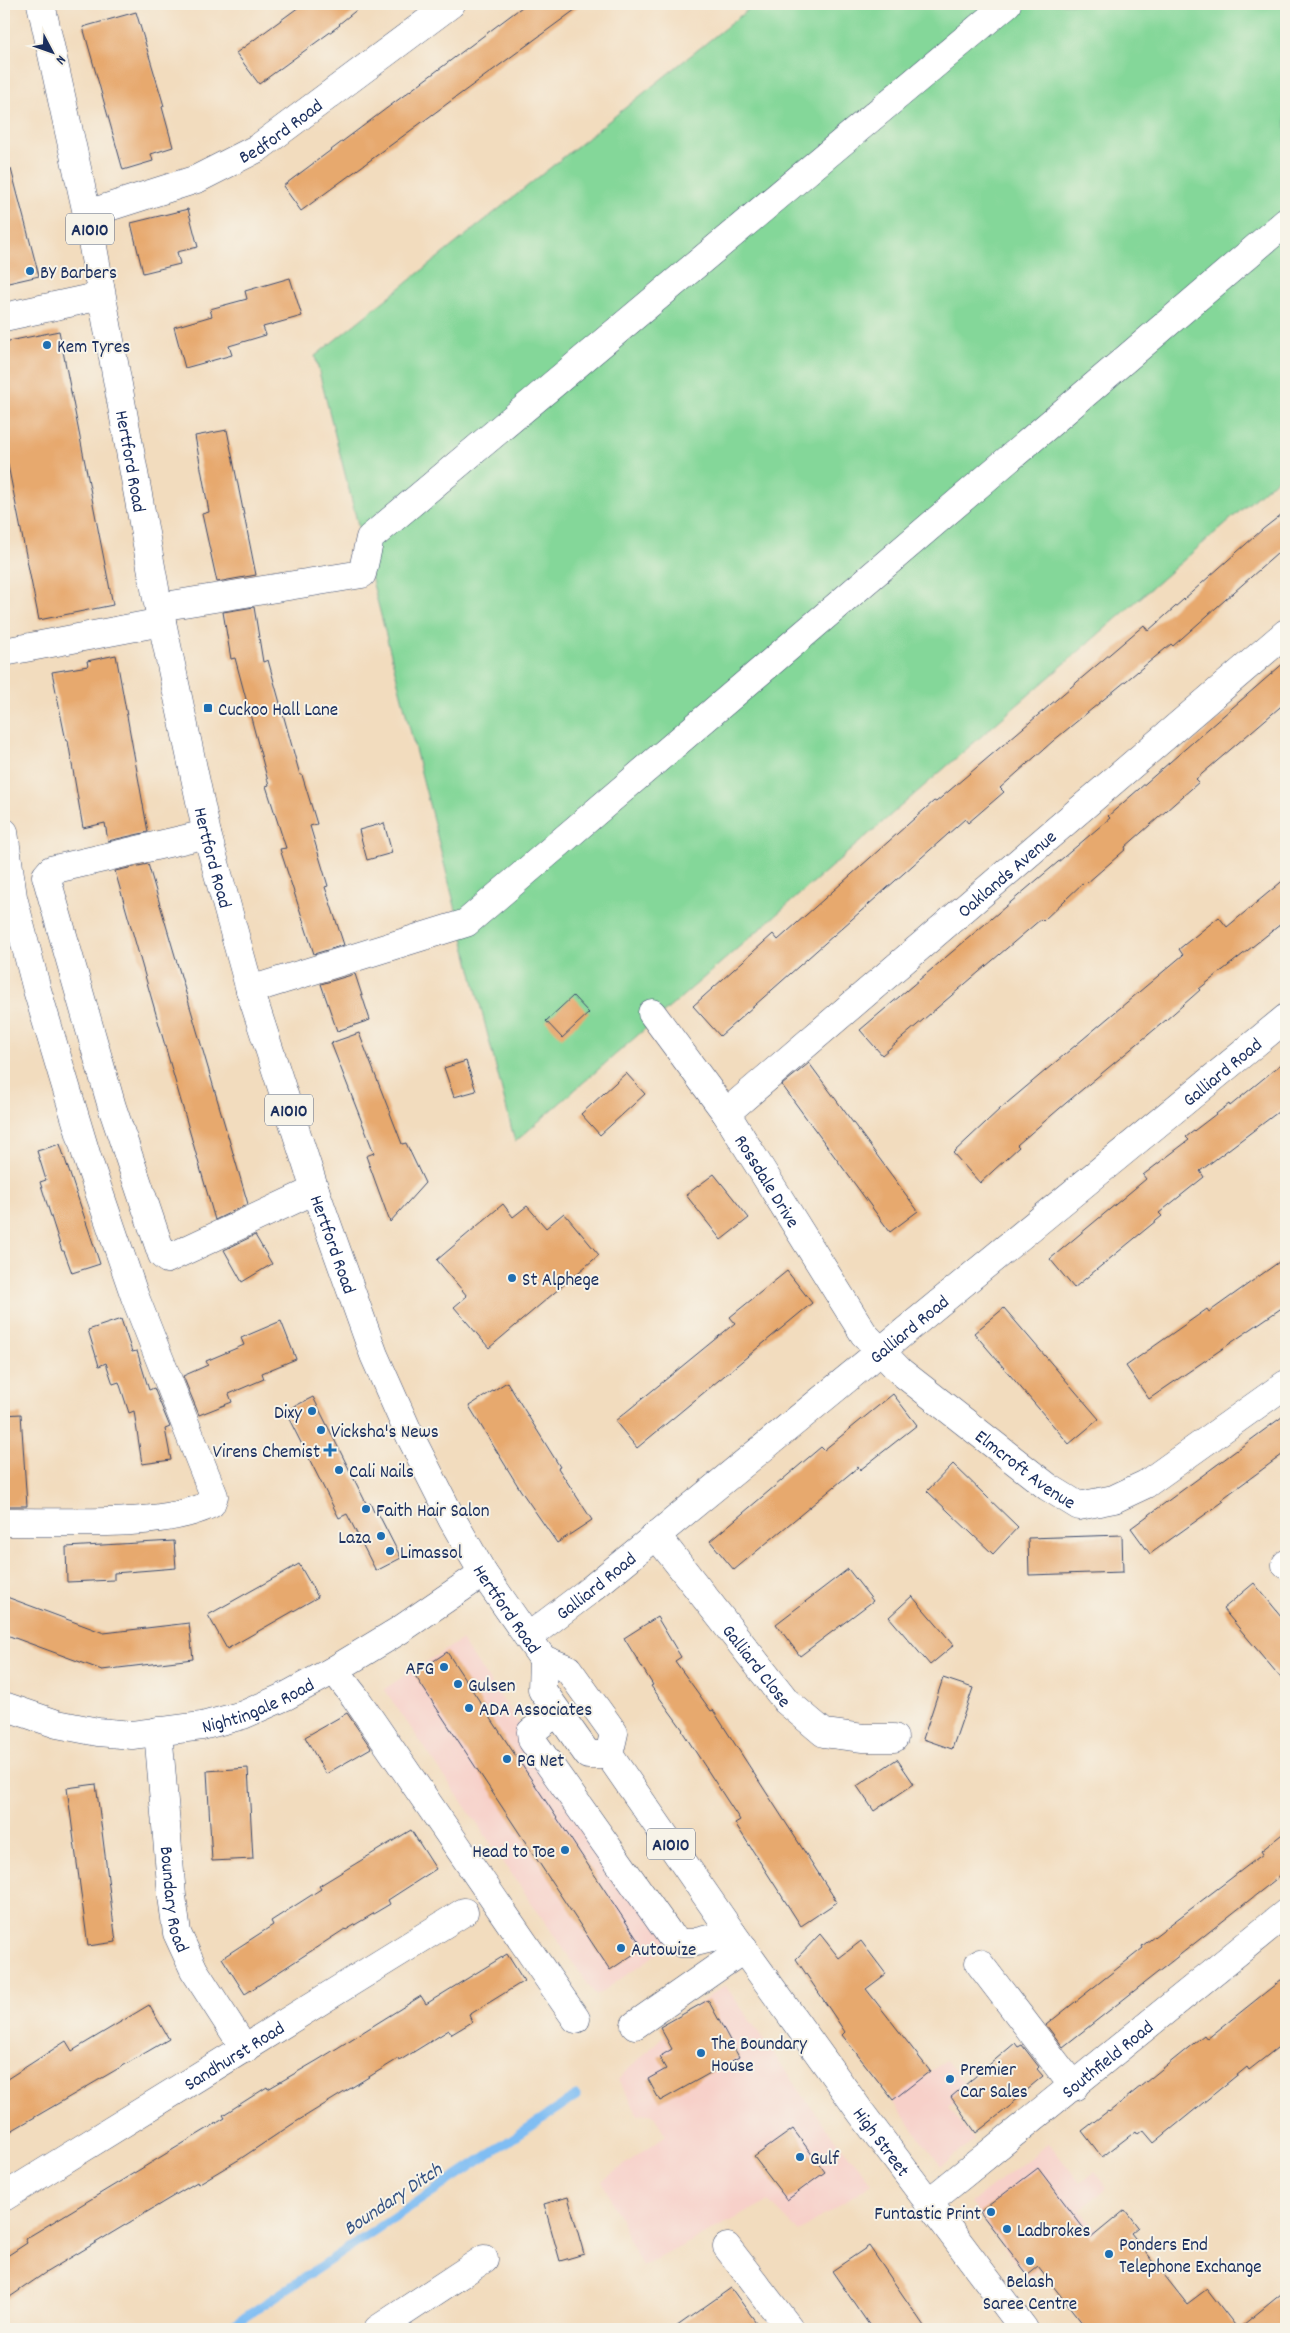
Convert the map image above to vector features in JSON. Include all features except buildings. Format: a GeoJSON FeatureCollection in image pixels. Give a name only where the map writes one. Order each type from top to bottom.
{"type":"FeatureCollection","features":[{"type":"Feature","properties":{"kind":"street","name":"Hertford Road"},"geometry":{"type":"LineString","coordinates":[[41,4],[87,214],[161,615],[207,834],[250,990],[315,1190],[374,1355],[410,1436],[440,1497],[483,1573],[543,1659],[568,1669],[614,1733],[609,1754],[588,1755],[557,1712],[542,1690],[543,1659]]}},
{"type":"Feature","properties":{"kind":"street","name":"Bedford Road"},"geometry":{"type":"LineString","coordinates":[[87,214],[197,179],[258,148],[451,4]]}},
{"type":"Feature","properties":{"kind":"street"},"geometry":{"type":"LineString","coordinates":[[4,652],[161,615],[362,574],[370,538],[1007,4]]}},
{"type":"Feature","properties":{"kind":"street"},"geometry":{"type":"LineString","coordinates":[[250,990],[466,923],[1286,222]]}},
{"type":"Feature","properties":{"kind":"street"},"geometry":{"type":"LineString","coordinates":[[4,317],[101,296]]}},
{"type":"Feature","properties":{"kind":"street","name":"Oaklands Avenue"},"geometry":{"type":"LineString","coordinates":[[726,1113],[1286,633]]}},
{"type":"Feature","properties":{"kind":"street"},"geometry":{"type":"LineString","coordinates":[[4,832],[15,906],[37,990],[84,1147],[135,1297],[214,1496],[211,1504],[199,1510],[162,1518],[111,1521],[4,1522]]}},
{"type":"Feature","properties":{"kind":"street"},"geometry":{"type":"LineString","coordinates":[[207,834],[51,870],[46,876],[112,1107],[162,1255],[168,1259],[315,1190]]}},
{"type":"Feature","properties":{"kind":"street","name":"Rossdale Drive"},"geometry":{"type":"LineString","coordinates":[[652,1013],[726,1113],[864,1334],[878,1351]]}},
{"type":"Feature","properties":{"kind":"street","name":"Galliard Road"},"geometry":{"type":"LineString","coordinates":[[528,1637],[590,1590],[878,1351],[1286,1018]]}},
{"type":"Feature","properties":{"kind":"street","name":"Elmcroft Avenue"},"geometry":{"type":"LineString","coordinates":[[878,1351],[901,1372],[1040,1481],[1079,1506],[1114,1499],[1146,1484],[1286,1384]]}},
{"type":"Feature","properties":{"kind":"street","name":"Galliard Close"},"geometry":{"type":"LineString","coordinates":[[656,1535],[786,1701],[824,1733],[862,1738],[894,1738]]}},
{"type":"Feature","properties":{"kind":"street","name":"Nightingale Road"},"geometry":{"type":"LineString","coordinates":[[4,1706],[57,1724],[98,1732],[132,1735],[202,1726],[242,1715],[286,1696],[334,1670],[417,1619],[483,1573]]}},
{"type":"Feature","properties":{"kind":"street"},"geometry":{"type":"LineString","coordinates":[[334,1670],[355,1696],[576,2019]]}},
{"type":"Feature","properties":{"kind":"street"},"geometry":{"type":"LineString","coordinates":[[557,1712],[532,1732],[532,1740],[670,1935],[681,1943],[738,1941]]}},
{"type":"Feature","properties":{"kind":"street","name":"Boundary Road"},"geometry":{"type":"LineString","coordinates":[[158,1731],[172,1896],[177,1933],[194,1970],[245,2049]]}},
{"type":"Feature","properties":{"kind":"street","name":"A1010"},"geometry":{"type":"LineString","coordinates":[[609,1754],[738,1941]]}},
{"type":"Feature","properties":{"kind":"street","name":"Sandhurst Road"},"geometry":{"type":"LineString","coordinates":[[4,2197],[464,1912]]}},
{"type":"Feature","properties":{"kind":"street","name":"Southfield Road"},"geometry":{"type":"LineString","coordinates":[[928,2203],[1286,1914]]}},
{"type":"Feature","properties":{"kind":"street"},"geometry":{"type":"LineString","coordinates":[[635,2025],[738,1941]]}},
{"type":"Feature","properties":{"kind":"street","name":"High Street"},"geometry":{"type":"LineString","coordinates":[[738,1941],[928,2203],[1024,2329]]}},
{"type":"Feature","properties":{"kind":"street"},"geometry":{"type":"LineString","coordinates":[[979,1963],[1074,2087]]}},
{"type":"Feature","properties":{"kind":"street"},"geometry":{"type":"LineString","coordinates":[[727,2247],[790,2329]]}},
{"type":"Feature","properties":{"kind":"street"},"geometry":{"type":"LineString","coordinates":[[378,2329],[484,2259]]}},
{"type":"Feature","properties":{"kind":"shaded area"},"geometry":{"type":"Polygon","coordinates":[[[461,1640],[671,1944],[596,1996],[384,1689],[461,1640]]]}},
{"type":"Feature","properties":{"kind":"shaded area"},"geometry":{"type":"Polygon","coordinates":[[[725,1985],[826,2128],[872,2183],[799,2232],[768,2201],[642,2267],[602,2181],[666,2135],[652,2113],[638,2115],[618,2079],[695,2006],[725,1985]]]}},
{"type":"Feature","properties":{"kind":"shaded area"},"geometry":{"type":"Polygon","coordinates":[[[946,2060],[970,2091],[948,2107],[974,2140],[941,2166],[891,2100],[946,2060]]]}},
{"type":"Feature","properties":{"kind":"shaded area"},"geometry":{"type":"Polygon","coordinates":[[[1049,2143],[1080,2183],[1095,2172],[1107,2188],[1080,2209],[1097,2230],[1058,2261],[1055,2257],[1028,2278],[971,2203],[1049,2143]]]}},
{"type":"Feature","properties":{"kind":"green space"},"geometry":{"type":"Polygon","coordinates":[[[755,4],[1286,4],[1286,471],[515,1142],[315,356],[755,4]]]}},
{"type":"Feature","properties":{"kind":"waterway","name":"Boundary Ditch"},"geometry":{"type":"LineString","coordinates":[[227,2329],[576,2096]]}},
{"type":"Feature","properties":{"kind":"place","name":"BY Barbers"},"geometry":{"type":"Point","coordinates":[30,271]}},
{"type":"Feature","properties":{"kind":"place","name":"Kem Tyres"},"geometry":{"type":"Point","coordinates":[47,345]}},
{"type":"Feature","properties":{"kind":"place","name":"Cuckoo Hall Lane"},"geometry":{"type":"Point","coordinates":[208,708]}},
{"type":"Feature","properties":{"kind":"place","name":"St Alphege"},"geometry":{"type":"Point","coordinates":[512,1278]}},
{"type":"Feature","properties":{"kind":"place","name":"Dixy"},"geometry":{"type":"Point","coordinates":[312,1411]}},
{"type":"Feature","properties":{"kind":"place","name":"Vicksha's News"},"geometry":{"type":"Point","coordinates":[321,1430]}},
{"type":"Feature","properties":{"kind":"place","name":"Virens Chemist"},"geometry":{"type":"Point","coordinates":[330,1450]}},
{"type":"Feature","properties":{"kind":"place","name":"Cali Nails"},"geometry":{"type":"Point","coordinates":[339,1470]}},
{"type":"Feature","properties":{"kind":"place","name":"Faith Hair Salon"},"geometry":{"type":"Point","coordinates":[366,1509]}},
{"type":"Feature","properties":{"kind":"place","name":"Laza"},"geometry":{"type":"Point","coordinates":[381,1536]}},
{"type":"Feature","properties":{"kind":"place","name":"Limassol"},"geometry":{"type":"Point","coordinates":[390,1551]}},
{"type":"Feature","properties":{"kind":"place","name":"AFG"},"geometry":{"type":"Point","coordinates":[444,1667]}},
{"type":"Feature","properties":{"kind":"place","name":"Gulsen"},"geometry":{"type":"Point","coordinates":[458,1684]}},
{"type":"Feature","properties":{"kind":"place","name":"ADA Associates"},"geometry":{"type":"Point","coordinates":[469,1708]}},
{"type":"Feature","properties":{"kind":"place","name":"PG Net"},"geometry":{"type":"Point","coordinates":[507,1759]}},
{"type":"Feature","properties":{"kind":"place","name":"Head to Toe"},"geometry":{"type":"Point","coordinates":[565,1850]}},
{"type":"Feature","properties":{"kind":"place","name":"Autowize"},"geometry":{"type":"Point","coordinates":[621,1948]}},
{"type":"Feature","properties":{"kind":"place","name":"The Boundary House"},"geometry":{"type":"Point","coordinates":[701,2053]}},
{"type":"Feature","properties":{"kind":"place","name":"Premier Car Sales"},"geometry":{"type":"Point","coordinates":[950,2079]}},
{"type":"Feature","properties":{"kind":"place","name":"Gulf"},"geometry":{"type":"Point","coordinates":[800,2157]}},
{"type":"Feature","properties":{"kind":"place","name":"Funtastic Print"},"geometry":{"type":"Point","coordinates":[991,2212]}},
{"type":"Feature","properties":{"kind":"place","name":"Ladbrokes"},"geometry":{"type":"Point","coordinates":[1007,2229]}},
{"type":"Feature","properties":{"kind":"place","name":"Ponders End Telephone Exchange"},"geometry":{"type":"Point","coordinates":[1109,2254]}},
{"type":"Feature","properties":{"kind":"place","name":"Belash Saree Centre"},"geometry":{"type":"Point","coordinates":[1030,2261]}}]}
